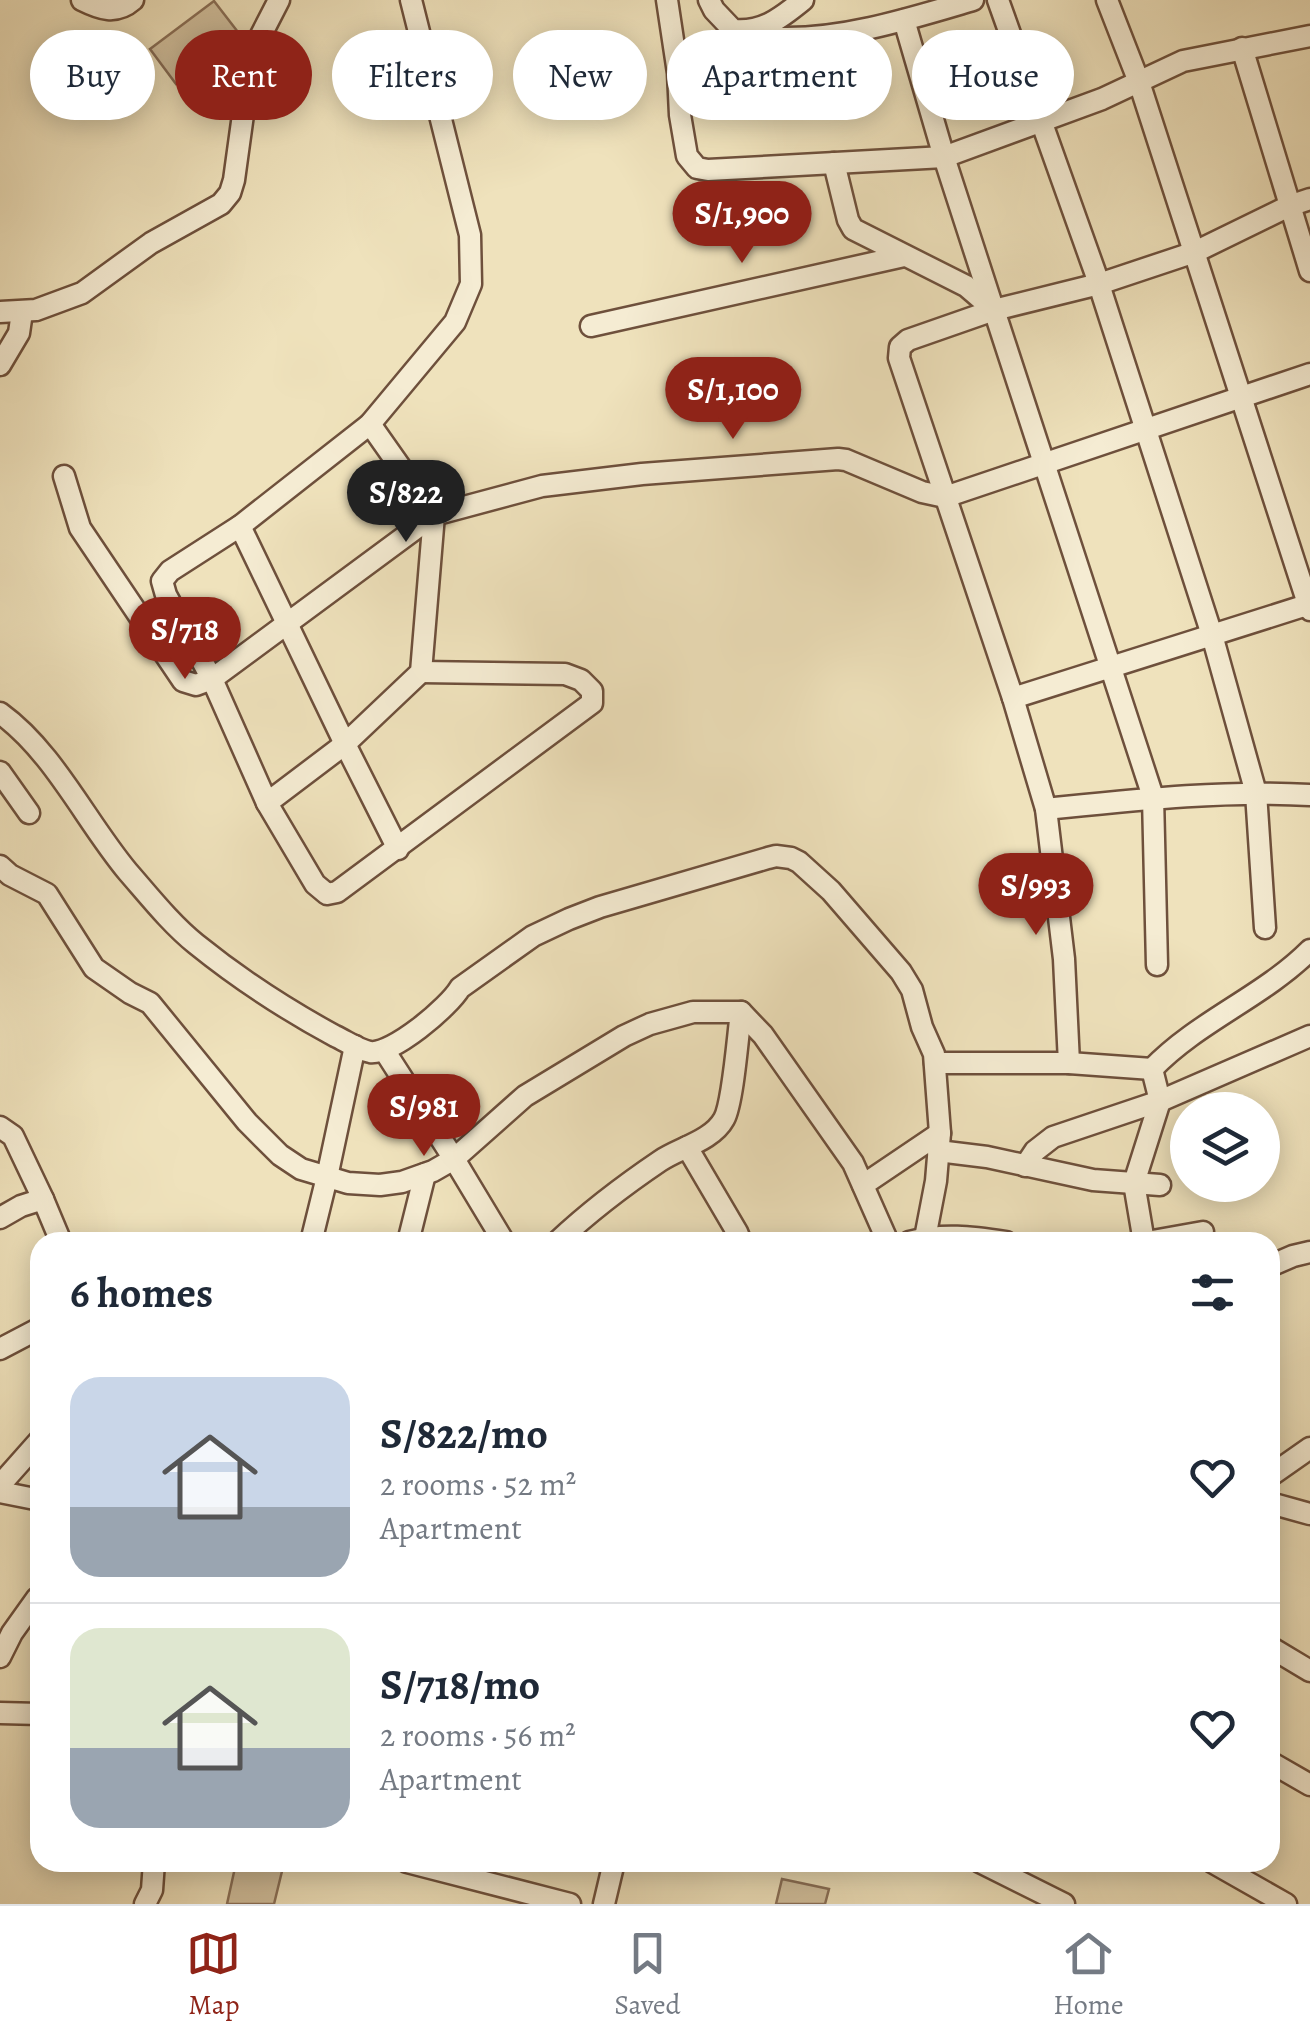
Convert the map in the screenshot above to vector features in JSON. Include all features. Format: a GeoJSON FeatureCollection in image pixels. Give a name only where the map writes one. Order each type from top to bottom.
{"type":"FeatureCollection","features":[{"type":"Feature","properties":{"kind":"street"},"geometry":{"type":"LineString","coordinates":[[82,0],[107,10],[124,8],[133,0]]}},
{"type":"Feature","properties":{"kind":"street"},"geometry":{"type":"LineString","coordinates":[[0,312],[36,310],[82,293],[151,243],[221,204],[234,180],[249,71],[279,0]]}},
{"type":"Feature","properties":{"kind":"street"},"geometry":{"type":"LineString","coordinates":[[411,0],[470,235],[471,284],[456,322],[370,424],[240,526],[170,571],[162,581],[212,678],[267,802],[315,884],[327,894],[337,892],[398,849],[592,703],[592,691],[581,680],[565,674],[421,672]]}},
{"type":"Feature","properties":{"kind":"street"},"geometry":{"type":"LineString","coordinates":[[668,0],[687,156],[697,168],[708,170],[944,157],[1042,122],[1183,61],[1310,36]]}},
{"type":"Feature","properties":{"kind":"street"},"geometry":{"type":"LineString","coordinates":[[709,0],[733,30]]}},
{"type":"Feature","properties":{"kind":"street"},"geometry":{"type":"LineString","coordinates":[[754,30],[777,21],[803,0]]}},
{"type":"Feature","properties":{"kind":"street"},"geometry":{"type":"LineString","coordinates":[[850,30],[904,20],[972,0]]}},
{"type":"Feature","properties":{"kind":"street"},"geometry":{"type":"LineString","coordinates":[[998,0],[1099,284],[1212,634],[1256,793],[1265,928]]}},
{"type":"Feature","properties":{"kind":"street"},"geometry":{"type":"LineString","coordinates":[[1013,698],[1309,606],[1138,82],[1107,0]]}},
{"type":"Feature","properties":{"kind":"street"},"geometry":{"type":"LineString","coordinates":[[904,20],[944,157],[1153,798],[1156,965]]}},
{"type":"Feature","properties":{"kind":"street"},"geometry":{"type":"LineString","coordinates":[[1242,48],[1300,203],[1310,271]]}},
{"type":"Feature","properties":{"kind":"street"},"geometry":{"type":"LineString","coordinates":[[834,163],[853,228],[966,286],[994,310]]}},
{"type":"Feature","properties":{"kind":"street"},"geometry":{"type":"LineString","coordinates":[[1069,1062],[1064,959],[1046,809],[1013,698],[899,358],[900,348],[908,340],[994,310],[1099,284],[1194,252],[1300,203]]}},
{"type":"Feature","properties":{"kind":"street"},"geometry":{"type":"LineString","coordinates":[[590,326],[904,256]]}},
{"type":"Feature","properties":{"kind":"street"},"geometry":{"type":"LineString","coordinates":[[0,364],[19,333],[22,312]]}},
{"type":"Feature","properties":{"kind":"street"},"geometry":{"type":"LineString","coordinates":[[64,476],[80,528],[182,681],[196,685],[212,678],[434,515],[542,486],[838,459],[945,497],[1310,374]]}},
{"type":"Feature","properties":{"kind":"street"},"geometry":{"type":"LineString","coordinates":[[267,802],[344,744],[421,672],[434,515],[370,424]]}},
{"type":"Feature","properties":{"kind":"street"},"geometry":{"type":"LineString","coordinates":[[240,526],[398,849]]}},
{"type":"Feature","properties":{"kind":"street"},"geometry":{"type":"LineString","coordinates":[[0,712],[15,723],[64,782],[125,868],[194,942],[309,1022],[373,1052],[391,1048],[453,1000],[460,988],[540,931],[600,907],[776,856],[799,862],[818,877],[900,972],[912,990],[929,1041],[935,1063],[939,1142],[936,1181],[920,1232]]}},
{"type":"Feature","properties":{"kind":"street"},"geometry":{"type":"LineString","coordinates":[[0,772],[29,813]]}},
{"type":"Feature","properties":{"kind":"street"},"geometry":{"type":"LineString","coordinates":[[1046,809],[1153,798],[1256,793],[1310,795]]}},
{"type":"Feature","properties":{"kind":"street"},"geometry":{"type":"LineString","coordinates":[[0,866],[47,894],[94,968],[150,1003],[248,1122],[301,1170],[348,1182],[380,1185],[425,1174],[454,1159],[525,1096],[624,1036],[692,1012],[740,1012],[763,1036],[853,1163],[884,1232]]}},
{"type":"Feature","properties":{"kind":"street"},"geometry":{"type":"LineString","coordinates":[[1152,1069],[1172,1048],[1246,1001],[1310,950]]}},
{"type":"Feature","properties":{"kind":"street"},"geometry":{"type":"LineString","coordinates":[[567,1232],[593,1208],[724,1119],[740,1012]]}},
{"type":"Feature","properties":{"kind":"street"},"geometry":{"type":"LineString","coordinates":[[1024,1166],[1053,1137],[1160,1101],[1309,1036]]}},
{"type":"Feature","properties":{"kind":"street"},"geometry":{"type":"LineString","coordinates":[[313,1232],[354,1046]]}},
{"type":"Feature","properties":{"kind":"street"},"geometry":{"type":"LineString","coordinates":[[384,1050],[498,1232]]}},
{"type":"Feature","properties":{"kind":"street"},"geometry":{"type":"LineString","coordinates":[[935,1063],[1069,1062],[1152,1069]]}},
{"type":"Feature","properties":{"kind":"street"},"geometry":{"type":"LineString","coordinates":[[1144,1232],[1134,1183],[1160,1101],[1152,1069]]}},
{"type":"Feature","properties":{"kind":"street"},"geometry":{"type":"LineString","coordinates":[[0,1128],[12,1136],[57,1232]]}},
{"type":"Feature","properties":{"kind":"street"},"geometry":{"type":"LineString","coordinates":[[863,1185],[939,1142],[1093,1180],[1160,1185]]}},
{"type":"Feature","properties":{"kind":"street"},"geometry":{"type":"LineString","coordinates":[[687,1147],[737,1232]]}},
{"type":"Feature","properties":{"kind":"street"},"geometry":{"type":"LineString","coordinates":[[410,1232],[425,1174]]}},
{"type":"Feature","properties":{"kind":"street"},"geometry":{"type":"LineString","coordinates":[[0,1218],[43,1199]]}},
{"type":"Feature","properties":{"kind":"street"},"geometry":{"type":"LineString","coordinates":[[1280,1262],[1310,1252]]}},
{"type":"Feature","properties":{"kind":"street"},"geometry":{"type":"LineString","coordinates":[[0,1350],[30,1334]]}},
{"type":"Feature","properties":{"kind":"street"},"geometry":{"type":"LineString","coordinates":[[1280,1469],[1310,1448]]}},
{"type":"Feature","properties":{"kind":"street"},"geometry":{"type":"LineString","coordinates":[[30,1452],[0,1489],[30,1497]]}},
{"type":"Feature","properties":{"kind":"street"},"geometry":{"type":"LineString","coordinates":[[1280,1506],[1310,1514]]}},
{"type":"Feature","properties":{"kind":"street"},"geometry":{"type":"LineString","coordinates":[[0,1656],[30,1609]]}},
{"type":"Feature","properties":{"kind":"street"},"geometry":{"type":"LineString","coordinates":[[1280,1653],[1310,1671]]}},
{"type":"Feature","properties":{"kind":"street"},"geometry":{"type":"LineString","coordinates":[[0,1714],[30,1714]]}},
{"type":"Feature","properties":{"kind":"street"},"geometry":{"type":"LineString","coordinates":[[1280,1768],[1310,1785]]}},
{"type":"Feature","properties":{"kind":"street"},"geometry":{"type":"LineString","coordinates":[[145,1904],[152,1890],[153,1872]]}},
{"type":"Feature","properties":{"kind":"street"},"geometry":{"type":"LineString","coordinates":[[446,1872],[570,1904]]}},
{"type":"Feature","properties":{"kind":"street"},"geometry":{"type":"LineString","coordinates":[[604,1904],[612,1872]]}},
{"type":"Feature","properties":{"kind":"street"},"geometry":{"type":"LineString","coordinates":[[1000,1872],[1064,1904]]}},
{"type":"Feature","properties":{"kind":"street"},"geometry":{"type":"LineString","coordinates":[[1230,1872],[1286,1904]]}},
{"type":"Feature","properties":{"kind":"shaded area"},"geometry":{"type":"Polygon","coordinates":[[[214,1],[236,30],[175,30],[214,1]]]}},
{"type":"Feature","properties":{"kind":"shaded area"},"geometry":{"type":"Polygon","coordinates":[[[175,30],[175,83],[155,56],[155,45],[175,30]]]}},
{"type":"Feature","properties":{"kind":"shaded area"},"geometry":{"type":"Polygon","coordinates":[[[234,1872],[282,1872],[274,1904],[227,1904],[234,1872]]]}},
{"type":"Feature","properties":{"kind":"shaded area"},"geometry":{"type":"Polygon","coordinates":[[[782,1879],[829,1889],[825,1904],[776,1904],[782,1879]]]}}]}
